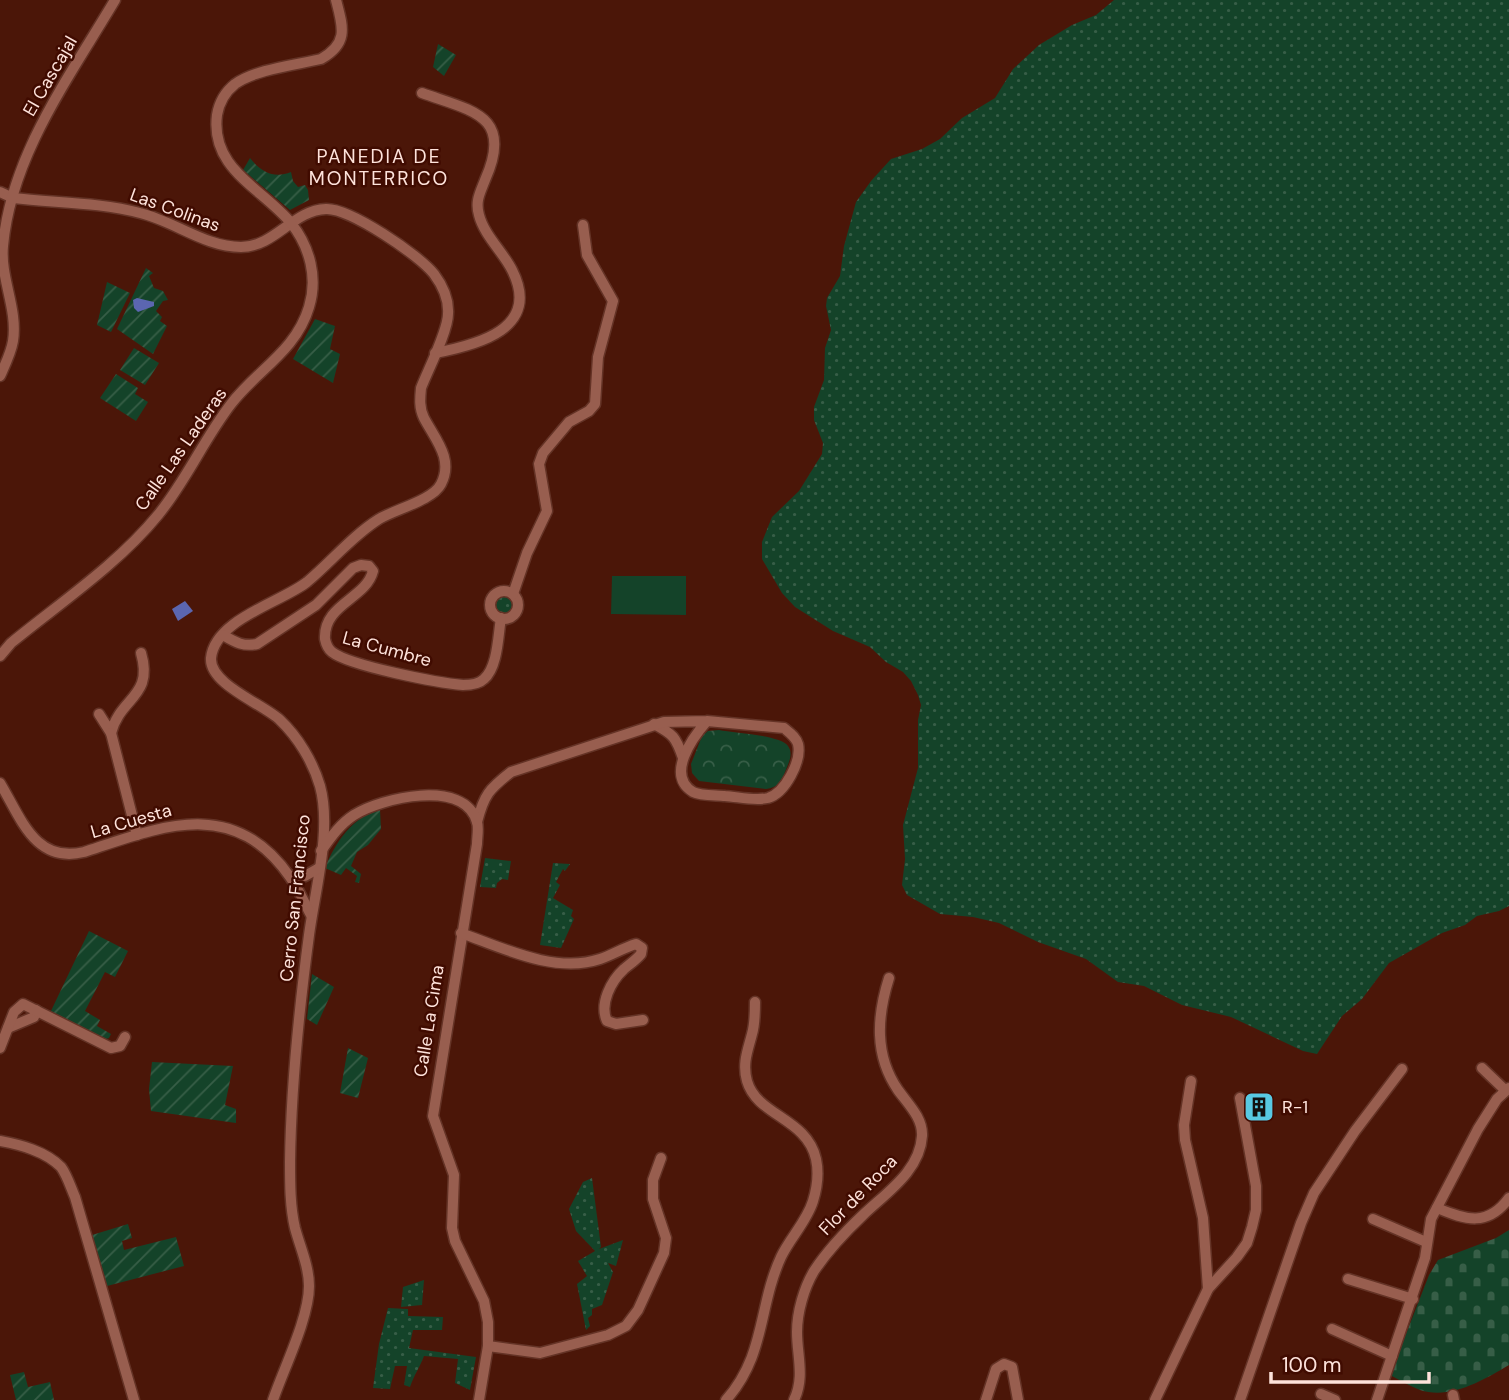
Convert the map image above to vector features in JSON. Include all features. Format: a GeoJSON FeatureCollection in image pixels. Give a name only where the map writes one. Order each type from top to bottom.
{"type":"FeatureCollection","features":[{"type":"Feature","properties":{"kind":"street","name":"El Cascajal"},"geometry":{"type":"LineString","coordinates":[[0,376],[13,340],[13,315],[4,271],[3,245],[13,198],[32,142],[115,0]]}},
{"type":"Feature","properties":{"kind":"street","name":"Calle Las Laderas"},"geometry":{"type":"LineString","coordinates":[[0,656],[11,643],[132,544],[177,490],[232,403],[279,358],[300,332],[310,305],[314,274],[308,253],[291,223],[234,171],[225,159],[218,141],[216,123],[224,95],[236,84],[253,75],[321,59],[331,54],[338,46],[343,25],[336,0]]}},
{"type":"Feature","properties":{"kind":"street"},"geometry":{"type":"LineString","coordinates":[[223,635],[231,626],[260,607],[304,584],[351,540],[379,519],[430,495],[440,486],[445,471],[444,454],[438,438],[424,418],[420,398],[435,353],[473,345],[502,331],[514,318],[519,290],[513,272],[480,220],[476,206],[493,160],[496,147],[494,133],[488,123],[475,112],[422,93]]}},
{"type":"Feature","properties":{"kind":"street","name":"Las Colinas"},"geometry":{"type":"LineString","coordinates":[[0,192],[13,198],[117,207],[144,214],[222,245],[242,247],[260,244],[310,212],[328,208],[345,213],[394,241],[432,272],[441,284],[447,299],[449,316],[435,353]]}},
{"type":"Feature","properties":{"kind":"street"},"geometry":{"type":"LineString","coordinates":[[513,594],[527,553],[547,511],[539,464],[543,453],[569,422],[589,411],[597,396],[598,357],[613,301],[587,256],[583,225]]}},
{"type":"Feature","properties":{"kind":"street","name":"La Cumbre"},"geometry":{"type":"LineString","coordinates":[[223,635],[240,645],[257,644],[316,605],[353,568],[369,566],[373,571],[371,580],[335,610],[329,619],[325,642],[330,651],[340,657],[404,675],[466,685],[484,680],[489,672],[494,661],[501,618]]}},
{"type":"Feature","properties":{"kind":"street"},"geometry":{"type":"LineString","coordinates":[[505,591],[513,594],[518,601],[517,610],[510,617],[501,618],[491,610],[493,597],[505,591]]}},
{"type":"Feature","properties":{"kind":"street","name":"Cerro San Francisco"},"geometry":{"type":"LineString","coordinates":[[223,635],[211,658],[213,668],[227,685],[271,712],[300,744],[315,771],[323,808],[321,851],[299,1010],[290,1160],[294,1225],[309,1286],[303,1317],[273,1400]]}},
{"type":"Feature","properties":{"kind":"street"},"geometry":{"type":"LineString","coordinates":[[111,733],[114,724],[143,683],[145,673],[141,653]]}},
{"type":"Feature","properties":{"kind":"street"},"geometry":{"type":"LineString","coordinates":[[99,714],[111,733],[137,835]]}},
{"type":"Feature","properties":{"kind":"street"},"geometry":{"type":"LineString","coordinates":[[707,721],[784,728],[794,735],[798,745],[797,763],[780,791],[771,797],[757,799],[694,793],[685,784],[681,771],[683,758],[707,721]]}},
{"type":"Feature","properties":{"kind":"street","name":"Calle La Cima"},"geometry":{"type":"LineString","coordinates":[[478,1400],[488,1346],[488,1322],[484,1301],[455,1241],[452,1228],[454,1175],[433,1116],[477,844],[477,822],[483,800],[495,785],[511,772],[654,724],[707,721]]}},
{"type":"Feature","properties":{"kind":"street"},"geometry":{"type":"LineString","coordinates":[[654,724],[677,740],[683,758]]}},
{"type":"Feature","properties":{"kind":"street","name":"La Cuesta"},"geometry":{"type":"LineString","coordinates":[[0,783],[34,839],[55,854],[69,856],[172,825],[197,823],[220,826],[242,835],[261,846],[290,876],[311,915]]}},
{"type":"Feature","properties":{"kind":"street"},"geometry":{"type":"LineString","coordinates":[[321,851],[338,828],[355,814],[401,797],[445,797],[460,802],[471,811],[477,822]]}},
{"type":"Feature","properties":{"kind":"street"},"geometry":{"type":"LineString","coordinates":[[290,876],[305,876],[318,868]]}},
{"type":"Feature","properties":{"kind":"street"},"geometry":{"type":"LineString","coordinates":[[461,933],[517,953],[562,964],[598,960],[636,944],[642,947],[641,954],[622,970],[613,983],[604,1002],[603,1012],[607,1021],[616,1024],[643,1020]]}},
{"type":"Feature","properties":{"kind":"street","name":"Flor de Roca"},"geometry":{"type":"LineString","coordinates":[[794,1400],[801,1375],[797,1330],[803,1297],[813,1274],[839,1239],[903,1178],[912,1166],[921,1144],[920,1124],[888,1073],[880,1045],[880,1012],[889,978]]}},
{"type":"Feature","properties":{"kind":"street"},"geometry":{"type":"LineString","coordinates":[[726,1400],[746,1373],[753,1357],[781,1259],[812,1205],[817,1184],[816,1160],[807,1138],[789,1121],[766,1107],[747,1083],[745,1055],[752,1034],[755,1002]]}},
{"type":"Feature","properties":{"kind":"street"},"geometry":{"type":"LineString","coordinates":[[0,1048],[14,1012],[19,1006],[29,1005],[111,1048],[120,1046],[125,1037]]}},
{"type":"Feature","properties":{"kind":"street"},"geometry":{"type":"LineString","coordinates":[[8,1028],[34,1017],[36,1010]]}},
{"type":"Feature","properties":{"kind":"street"},"geometry":{"type":"LineString","coordinates":[[1377,1400],[1425,1258],[1431,1219],[1478,1129],[1507,1089],[1482,1068]]}},
{"type":"Feature","properties":{"kind":"street"},"geometry":{"type":"LineString","coordinates":[[1240,1400],[1301,1223],[1314,1193],[1355,1131],[1402,1069]]}},
{"type":"Feature","properties":{"kind":"street"},"geometry":{"type":"LineString","coordinates":[[1191,1081],[1184,1125],[1185,1140],[1203,1218],[1208,1289]]}},
{"type":"Feature","properties":{"kind":"street"},"geometry":{"type":"LineString","coordinates":[[1155,1400],[1208,1289],[1225,1272],[1247,1242],[1256,1210],[1256,1186],[1240,1098]]}},
{"type":"Feature","properties":{"kind":"street"},"geometry":{"type":"LineString","coordinates":[[0,1141],[45,1155],[62,1169],[75,1198],[134,1400]]}},
{"type":"Feature","properties":{"kind":"street"},"geometry":{"type":"LineString","coordinates":[[488,1346],[540,1353],[608,1335],[625,1326],[638,1310],[664,1253],[666,1238],[653,1199],[653,1180],[661,1158]]}},
{"type":"Feature","properties":{"kind":"street"},"geometry":{"type":"LineString","coordinates":[[1437,1208],[1472,1220],[1487,1217],[1509,1198]]}},
{"type":"Feature","properties":{"kind":"street"},"geometry":{"type":"LineString","coordinates":[[1373,1219],[1426,1242]]}},
{"type":"Feature","properties":{"kind":"street"},"geometry":{"type":"LineString","coordinates":[[1348,1279],[1413,1298]]}},
{"type":"Feature","properties":{"kind":"street"},"geometry":{"type":"LineString","coordinates":[[1332,1329],[1392,1356]]}},
{"type":"Feature","properties":{"kind":"street"},"geometry":{"type":"LineString","coordinates":[[986,1400],[996,1369],[1004,1364],[1012,1367],[1018,1400]]}},
{"type":"Feature","properties":{"kind":"street"},"geometry":{"type":"LineString","coordinates":[[1321,1394],[1335,1400]]}},
{"type":"Feature","properties":{"kind":"green space"},"geometry":{"type":"Polygon","coordinates":[[[1114,0],[1509,0],[1509,906],[1477,916],[1465,925],[1442,933],[1389,963],[1362,999],[1342,1016],[1317,1054],[1303,1051],[1231,1017],[1182,1005],[1144,986],[1118,982],[1086,959],[1038,942],[999,923],[940,914],[907,895],[902,885],[905,859],[903,825],[918,768],[918,720],[921,705],[918,695],[903,672],[886,662],[870,647],[833,631],[795,607],[782,593],[762,559],[762,542],[772,517],[799,491],[822,454],[823,443],[814,420],[814,407],[824,380],[825,348],[831,330],[827,298],[840,276],[844,246],[856,202],[891,159],[922,149],[940,139],[962,118],[995,98],[1013,69],[1039,45],[1072,25],[1096,15],[1114,0]]]}},
{"type":"Feature","properties":{"kind":"green space"},"geometry":{"type":"Polygon","coordinates":[[[438,44],[456,55],[444,76],[433,67],[438,44]]]}},
{"type":"Feature","properties":{"kind":"green space"},"geometry":{"type":"Polygon","coordinates":[[[250,158],[268,173],[279,175],[291,172],[298,187],[305,185],[309,200],[290,210],[243,170],[250,158]]]}},
{"type":"Feature","properties":{"kind":"green space"},"geometry":{"type":"Polygon","coordinates":[[[146,268],[153,273],[149,276],[154,288],[163,291],[168,300],[163,301],[156,311],[162,317],[160,321],[167,326],[153,354],[117,329],[146,268]]]}},
{"type":"Feature","properties":{"kind":"green space"},"geometry":{"type":"Polygon","coordinates":[[[107,282],[130,293],[111,332],[97,325],[107,282]]]}},
{"type":"Feature","properties":{"kind":"green space"},"geometry":{"type":"Polygon","coordinates":[[[315,319],[335,326],[330,349],[340,354],[333,383],[293,359],[315,319]]]}},
{"type":"Feature","properties":{"kind":"green space"},"geometry":{"type":"Polygon","coordinates":[[[134,348],[159,363],[145,385],[120,370],[134,348]]]}},
{"type":"Feature","properties":{"kind":"green space"},"geometry":{"type":"Polygon","coordinates":[[[116,374],[138,388],[135,394],[148,402],[136,421],[100,398],[116,374]]]}},
{"type":"Feature","properties":{"kind":"green space"},"geometry":{"type":"Polygon","coordinates":[[[612,576],[686,576],[686,615],[611,614],[612,576]]]}},
{"type":"Feature","properties":{"kind":"green space"},"geometry":{"type":"Polygon","coordinates":[[[504,591],[514,595],[518,605],[514,615],[504,619],[494,615],[490,605],[494,595],[504,591]]]}},
{"type":"Feature","properties":{"kind":"green space"},"geometry":{"type":"Polygon","coordinates":[[[719,730],[784,742],[788,746],[790,759],[778,784],[766,789],[699,781],[692,773],[691,764],[702,736],[708,731],[719,730]]]}},
{"type":"Feature","properties":{"kind":"green space"},"geometry":{"type":"Polygon","coordinates":[[[380,809],[381,829],[368,845],[357,852],[351,866],[361,874],[359,883],[355,882],[357,876],[346,868],[341,875],[325,868],[346,832],[361,818],[380,809]]]}},
{"type":"Feature","properties":{"kind":"green space"},"geometry":{"type":"Polygon","coordinates":[[[485,858],[511,861],[508,880],[502,879],[496,888],[480,887],[485,858]]]}},
{"type":"Feature","properties":{"kind":"green space"},"geometry":{"type":"Polygon","coordinates":[[[553,863],[570,864],[565,871],[563,869],[556,882],[560,885],[553,898],[573,910],[571,916],[574,919],[561,948],[540,945],[553,863]]]}},
{"type":"Feature","properties":{"kind":"green space"},"geometry":{"type":"Polygon","coordinates":[[[89,931],[128,951],[115,977],[105,972],[85,1011],[100,1020],[97,1026],[111,1034],[103,1040],[50,1013],[89,931]]]}},
{"type":"Feature","properties":{"kind":"green space"},"geometry":{"type":"Polygon","coordinates":[[[312,974],[334,987],[317,1025],[307,1019],[312,974]]]}},
{"type":"Feature","properties":{"kind":"green space"},"geometry":{"type":"Polygon","coordinates":[[[348,1048],[368,1058],[358,1098],[340,1093],[348,1048]]]}},
{"type":"Feature","properties":{"kind":"green space"},"geometry":{"type":"Polygon","coordinates":[[[152,1062],[233,1066],[225,1105],[236,1109],[236,1123],[151,1111],[149,1089],[152,1062]]]}},
{"type":"Feature","properties":{"kind":"green space"},"geometry":{"type":"Polygon","coordinates":[[[592,1178],[601,1247],[599,1249],[623,1240],[616,1266],[608,1263],[613,1272],[602,1305],[592,1309],[592,1315],[588,1318],[590,1326],[586,1330],[577,1284],[587,1276],[578,1261],[595,1251],[576,1231],[569,1209],[583,1182],[592,1178]]]}},
{"type":"Feature","properties":{"kind":"green space"},"geometry":{"type":"Polygon","coordinates":[[[128,1224],[132,1238],[122,1241],[124,1250],[176,1237],[184,1266],[107,1286],[92,1235],[128,1224]]]}},
{"type":"Feature","properties":{"kind":"green space"},"geometry":{"type":"Polygon","coordinates":[[[1509,1230],[1509,1365],[1466,1387],[1443,1392],[1420,1390],[1390,1375],[1429,1275],[1438,1260],[1496,1238],[1509,1230]]]}},
{"type":"Feature","properties":{"kind":"green space"},"geometry":{"type":"Polygon","coordinates":[[[424,1280],[422,1305],[401,1307],[403,1287],[424,1280]]]}},
{"type":"Feature","properties":{"kind":"green space"},"geometry":{"type":"Polygon","coordinates":[[[388,1308],[408,1309],[408,1316],[443,1317],[442,1330],[413,1330],[409,1348],[476,1357],[470,1390],[455,1383],[458,1359],[424,1356],[410,1387],[404,1385],[407,1366],[395,1366],[390,1389],[373,1388],[379,1344],[388,1308]]]}},
{"type":"Feature","properties":{"kind":"green space"},"geometry":{"type":"Polygon","coordinates":[[[24,1372],[28,1387],[50,1382],[54,1400],[16,1400],[10,1375],[24,1372]]]}},
{"type":"Feature","properties":{"kind":"water"},"geometry":{"type":"Polygon","coordinates":[[[137,298],[154,302],[154,306],[138,312],[134,308],[133,300],[137,298]]]}},
{"type":"Feature","properties":{"kind":"water"},"geometry":{"type":"Polygon","coordinates":[[[185,601],[193,611],[178,621],[172,609],[185,601]]]}},
{"type":"Feature","properties":{"kind":"place","name":"R-1"},"geometry":{"type":"Point","coordinates":[1259,1107]}},
{"type":"Feature","properties":{"kind":"district","name":"PANEDIA DE MONTERRICO"},"geometry":{"type":"Point","coordinates":[379,167]}}]}
